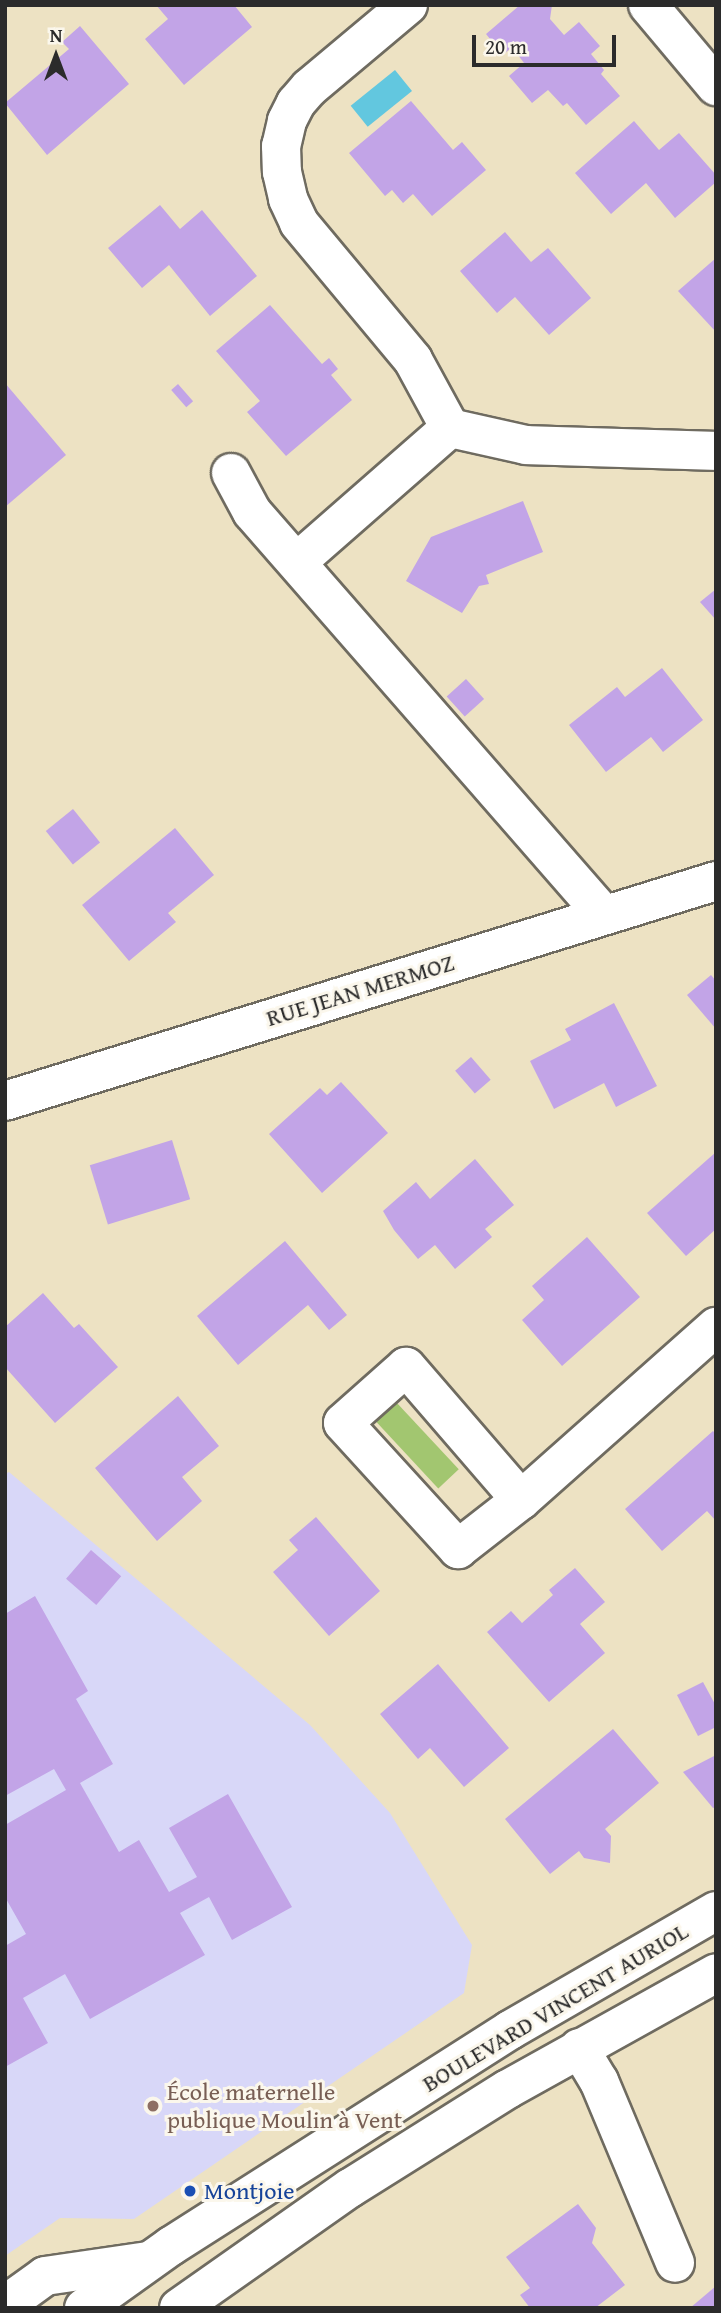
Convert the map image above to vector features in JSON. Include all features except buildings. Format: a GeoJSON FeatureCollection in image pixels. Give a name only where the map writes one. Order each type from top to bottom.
{"type":"FeatureCollection","features":[{"type":"Feature","properties":{"kind":"street"},"geometry":{"type":"LineString","coordinates":[[408,5],[309,88],[296,103],[287,121],[281,146],[282,172],[288,199],[299,223],[413,360],[450,428],[526,445],[716,452]]}},
{"type":"Feature","properties":{"kind":"street"},"geometry":{"type":"LineString","coordinates":[[648,5],[716,86]]}},
{"type":"Feature","properties":{"kind":"street"},"geometry":{"type":"LineString","coordinates":[[297,562],[450,428]]}},
{"type":"Feature","properties":{"kind":"street"},"geometry":{"type":"LineString","coordinates":[[231,473],[252,512],[603,914]]}},
{"type":"Feature","properties":{"kind":"street","name":"RUE JEAN MERMOZ"},"geometry":{"type":"LineString","coordinates":[[5,1101],[716,881]]}},
{"type":"Feature","properties":{"kind":"street"},"geometry":{"type":"LineString","coordinates":[[521,1500],[406,1367],[344,1423],[458,1549],[521,1500],[716,1327]]}},
{"type":"Feature","properties":{"kind":"street","name":"BOULEVARD VINCENT AURIOL"},"geometry":{"type":"LineString","coordinates":[[85,2308],[148,2261],[510,2030],[716,1911]]}},
{"type":"Feature","properties":{"kind":"street","name":"BOULEVARD VINCENT AURIOL"},"geometry":{"type":"LineString","coordinates":[[178,2308],[350,2188],[579,2048],[716,1973]]}},
{"type":"Feature","properties":{"kind":"street"},"geometry":{"type":"LineString","coordinates":[[579,2048],[599,2081],[675,2263]]}},
{"type":"Feature","properties":{"kind":"street","name":"BOULEVARD VINCENT AURIOL"},"geometry":{"type":"LineString","coordinates":[[5,2305],[45,2276],[148,2261]]}},
{"type":"Feature","properties":{"kind":"shaded area","name":"École maternelle publique Moulin à Vent"},"geometry":{"type":"Polygon","coordinates":[[[9,1472],[310,1725],[390,1813],[472,1945],[464,1993],[134,2219],[60,2218],[5,2256],[5,1474],[9,1472]]]}},
{"type":"Feature","properties":{"kind":"green space"},"geometry":{"type":"Polygon","coordinates":[[[396,1402],[459,1469],[438,1488],[376,1421],[396,1402]]]}},
{"type":"Feature","properties":{"kind":"water"},"geometry":{"type":"Polygon","coordinates":[[[395,70],[412,91],[368,127],[351,106],[395,70]]]}},
{"type":"Feature","properties":{"kind":"place","name":"École maternelle publique Moulin à Vent"},"geometry":{"type":"Point","coordinates":[153,2106]}},
{"type":"Feature","properties":{"kind":"place","name":"Montjoie"},"geometry":{"type":"Point","coordinates":[190,2191]}}]}
